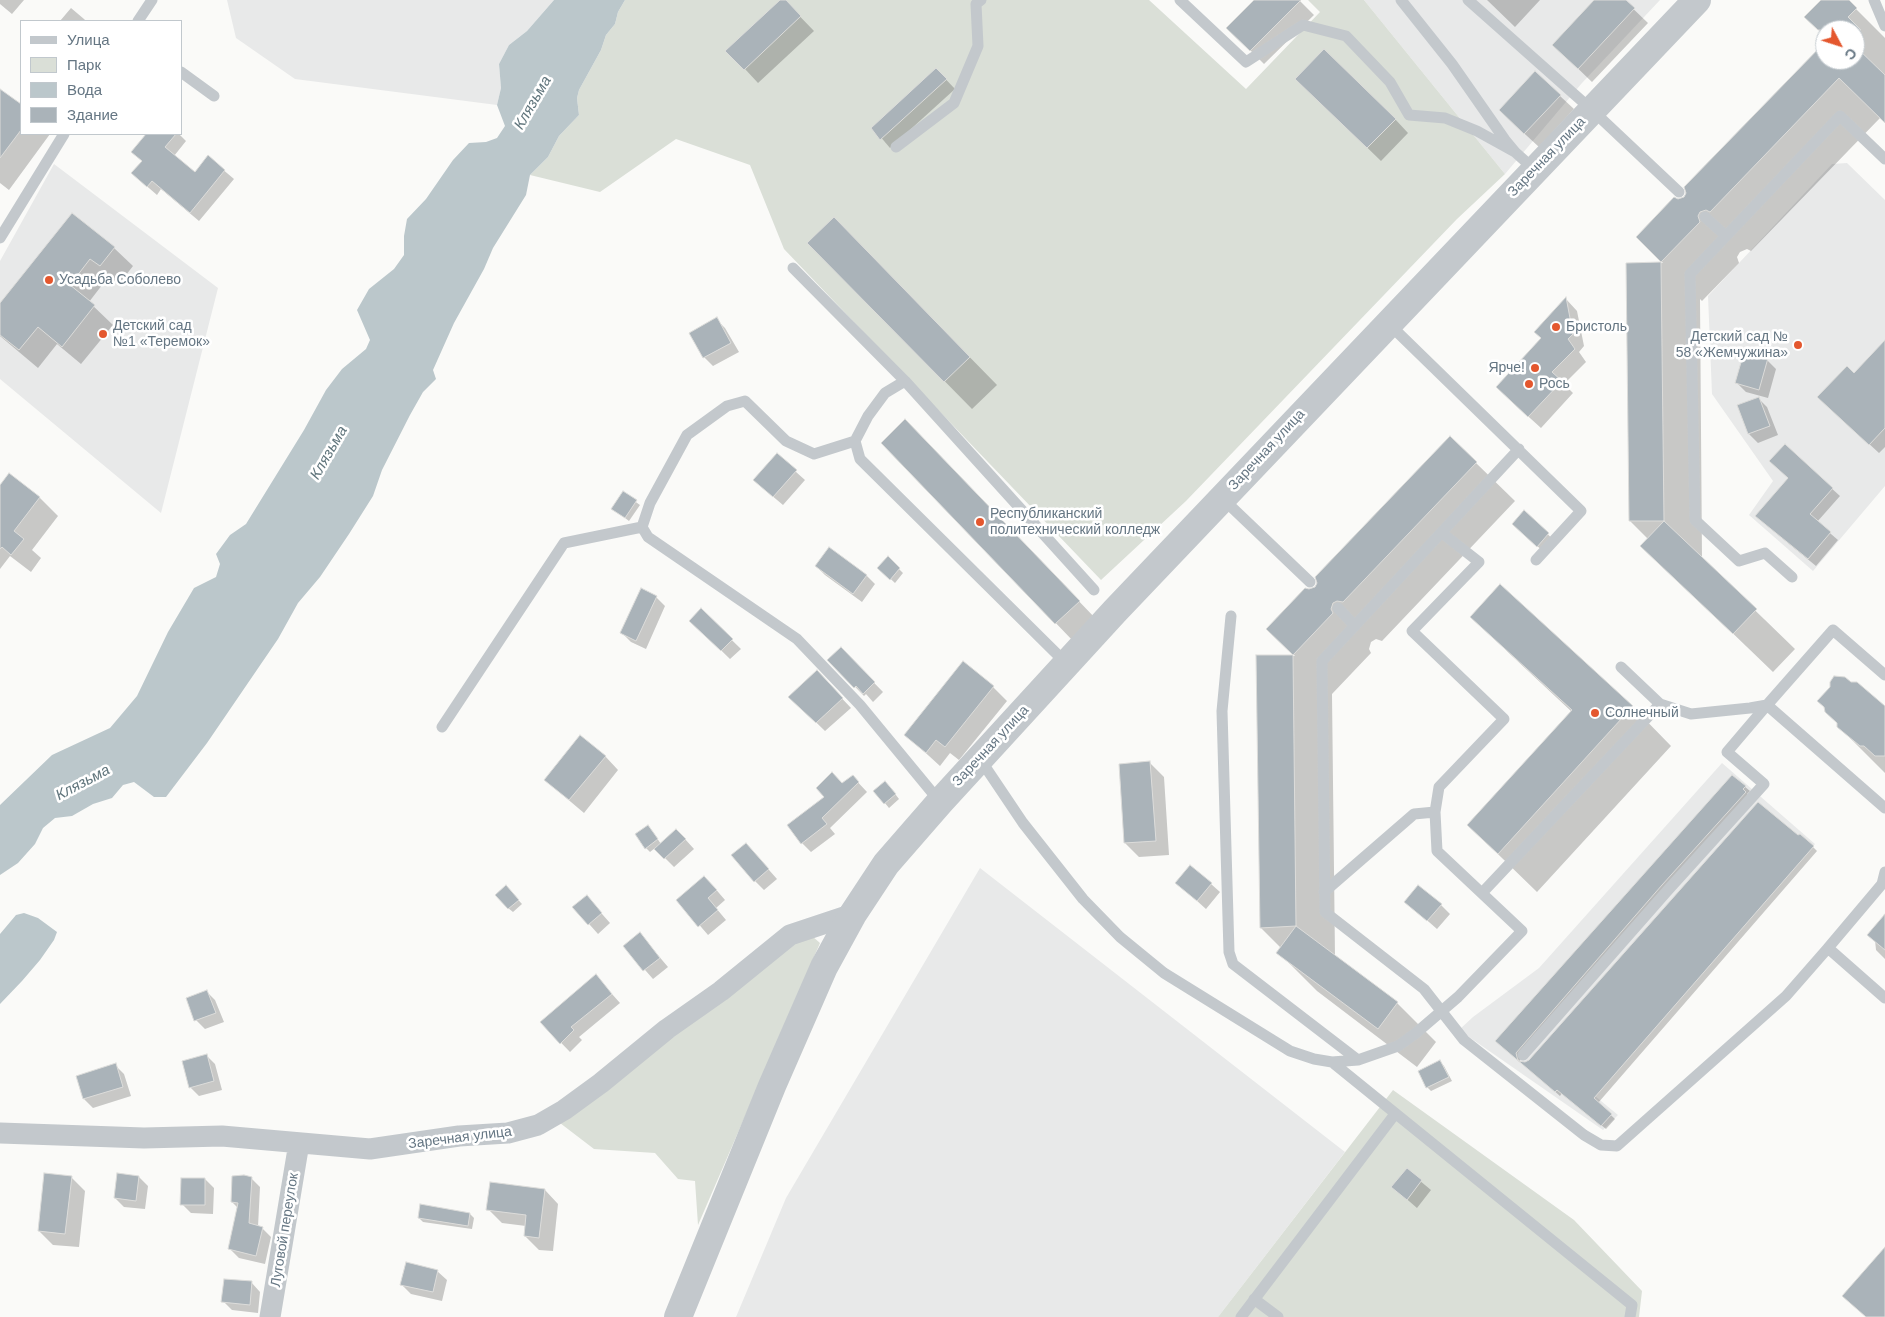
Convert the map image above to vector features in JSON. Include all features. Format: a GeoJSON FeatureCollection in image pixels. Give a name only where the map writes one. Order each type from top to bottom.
{"type":"FeatureCollection","features":[{"type":"Feature","properties":{"kind":"street","name":"Заречная улица"},"geometry":{"type":"LineString","coordinates":[[678,1317],[772,1086],[824,967],[853,914],[886,864],[940,802],[1067,664],[1388,323],[1525,161],[1592,110],[1697,0]]}},
{"type":"Feature","properties":{"kind":"street","name":"Заречная улица"},"geometry":{"type":"LineString","coordinates":[[0,1133],[144,1138],[222,1136],[370,1149],[459,1136],[508,1133],[538,1125],[564,1110],[601,1083],[667,1029],[721,991],[790,935],[853,914]]}},
{"type":"Feature","properties":{"kind":"street","name":"Луговой переулок"},"geometry":{"type":"LineString","coordinates":[[270,1317],[299,1143]]}},
{"type":"Feature","properties":{"kind":"lane"},"geometry":{"type":"LineString","coordinates":[[139,20],[152,0]]}},
{"type":"Feature","properties":{"kind":"lane"},"geometry":{"type":"LineString","coordinates":[[896,147],[954,103],[978,46],[976,4],[981,0]]}},
{"type":"Feature","properties":{"kind":"lane"},"geometry":{"type":"LineString","coordinates":[[1180,0],[1246,62],[1303,25],[1346,36],[1390,82],[1408,115],[1445,118],[1477,131],[1525,161]]}},
{"type":"Feature","properties":{"kind":"lane"},"geometry":{"type":"LineString","coordinates":[[1401,0],[1525,161]]}},
{"type":"Feature","properties":{"kind":"lane"},"geometry":{"type":"LineString","coordinates":[[1468,0],[1592,110],[1679,192]]}},
{"type":"Feature","properties":{"kind":"lane"},"geometry":{"type":"LineString","coordinates":[[1874,0],[1885,26]]}},
{"type":"Feature","properties":{"kind":"lane"},"geometry":{"type":"LineString","coordinates":[[183,77],[214,96]]}},
{"type":"Feature","properties":{"kind":"lane"},"geometry":{"type":"LineString","coordinates":[[1792,577],[1765,553],[1739,561],[1695,520],[1690,274],[1840,116],[1885,159]]}},
{"type":"Feature","properties":{"kind":"lane"},"geometry":{"type":"LineString","coordinates":[[0,238],[37,186],[63,135]]}},
{"type":"Feature","properties":{"kind":"lane"},"geometry":{"type":"LineString","coordinates":[[1705,217],[1726,236]]}},
{"type":"Feature","properties":{"kind":"lane"},"geometry":{"type":"LineString","coordinates":[[793,268],[905,381],[1094,590]]}},
{"type":"Feature","properties":{"kind":"lane"},"geometry":{"type":"LineString","coordinates":[[1388,323],[1581,510],[1536,560]]}},
{"type":"Feature","properties":{"kind":"lane"},"geometry":{"type":"LineString","coordinates":[[905,381],[885,393],[868,416],[855,441],[860,459],[1067,664]]}},
{"type":"Feature","properties":{"kind":"lane"},"geometry":{"type":"LineString","coordinates":[[855,441],[814,454],[786,441],[745,401],[728,406],[687,435],[650,503],[642,527],[648,537],[797,639],[860,705],[940,802]]}},
{"type":"Feature","properties":{"kind":"lane"},"geometry":{"type":"LineString","coordinates":[[1519,449],[1322,662],[1325,912],[1424,990],[1443,1011],[1464,1040],[1584,1135],[1601,1145],[1617,1146],[1786,996],[1882,884],[1885,872]]}},
{"type":"Feature","properties":{"kind":"lane"},"geometry":{"type":"LineString","coordinates":[[1222,498],[1310,582]]}},
{"type":"Feature","properties":{"kind":"lane"},"geometry":{"type":"LineString","coordinates":[[442,727],[564,543],[642,527]]}},
{"type":"Feature","properties":{"kind":"lane"},"geometry":{"type":"LineString","coordinates":[[980,759],[1023,823],[1083,900],[1141,955],[1186,988],[1290,1051],[1314,1059],[1332,1062],[1358,1060],[1398,1046],[1443,1011],[1522,931],[1437,851],[1435,812],[1439,787],[1504,719],[1412,631],[1479,562],[1442,533]]}},
{"type":"Feature","properties":{"kind":"lane"},"geometry":{"type":"LineString","coordinates":[[1338,608],[1355,626]]}},
{"type":"Feature","properties":{"kind":"lane"},"geometry":{"type":"LineString","coordinates":[[1232,616],[1222,711],[1228,952],[1233,964],[1358,1060]]}},
{"type":"Feature","properties":{"kind":"lane"},"geometry":{"type":"LineString","coordinates":[[1523,1055],[1764,784],[1727,752],[1833,630],[1885,675]]}},
{"type":"Feature","properties":{"kind":"lane"},"geometry":{"type":"LineString","coordinates":[[1621,668],[1660,704],[1691,714],[1767,705]]}},
{"type":"Feature","properties":{"kind":"lane"},"geometry":{"type":"LineString","coordinates":[[1482,892],[1660,704]]}},
{"type":"Feature","properties":{"kind":"lane"},"geometry":{"type":"LineString","coordinates":[[1767,705],[1885,808]]}},
{"type":"Feature","properties":{"kind":"lane"},"geometry":{"type":"LineString","coordinates":[[1324,892],[1414,814],[1435,812]]}},
{"type":"Feature","properties":{"kind":"lane"},"geometry":{"type":"LineString","coordinates":[[1828,948],[1885,998]]}},
{"type":"Feature","properties":{"kind":"lane"},"geometry":{"type":"LineString","coordinates":[[1332,1062],[1632,1305],[1630,1317]]}},
{"type":"Feature","properties":{"kind":"lane"},"geometry":{"type":"LineString","coordinates":[[1241,1317],[1395,1114]]}},
{"type":"Feature","properties":{"kind":"lane"},"geometry":{"type":"LineString","coordinates":[[1254,1299],[1278,1317]]}},
{"type":"Feature","properties":{"kind":"shaded area"},"geometry":{"type":"Polygon","coordinates":[[[227,0],[554,0],[527,31],[509,45],[499,64],[501,88],[497,105],[295,79],[236,38],[227,0]]]}},
{"type":"Feature","properties":{"kind":"shaded area"},"geometry":{"type":"Polygon","coordinates":[[[1364,0],[1660,0],[1582,83],[1505,174],[1364,0]]]}},
{"type":"Feature","properties":{"kind":"shaded area","name":"Детский сад № 58 «Жемчужина»"},"geometry":{"type":"Polygon","coordinates":[[[1847,163],[1885,200],[1885,486],[1813,571],[1749,515],[1773,481],[1712,394],[1708,296],[1832,164],[1847,163]]]}},
{"type":"Feature","properties":{"kind":"shaded area","name":"Детский сад №1 «Теремок»"},"geometry":{"type":"Polygon","coordinates":[[[54,164],[218,288],[161,513],[0,379],[0,261],[54,164]]]}},
{"type":"Feature","properties":{"kind":"shaded area"},"geometry":{"type":"Polygon","coordinates":[[[1722,763],[1815,844],[1595,1096],[1618,1115],[1603,1130],[1459,1030],[1473,1017],[1539,968],[1722,763]]]}},
{"type":"Feature","properties":{"kind":"shaded area"},"geometry":{"type":"Polygon","coordinates":[[[980,868],[1345,1152],[1218,1317],[736,1317],[786,1198],[980,868]]]}},
{"type":"Feature","properties":{"kind":"green space"},"geometry":{"type":"Polygon","coordinates":[[[625,0],[1149,0],[1246,89],[1320,12],[1308,0],[1364,0],[1505,174],[1457,219],[1186,501],[1101,580],[784,249],[750,165],[676,139],[600,192],[530,175],[548,157],[559,136],[579,115],[577,98],[579,90],[601,50],[606,35],[615,24],[618,12],[625,0]]]}},
{"type":"Feature","properties":{"kind":"green space"},"geometry":{"type":"Polygon","coordinates":[[[812,936],[820,943],[698,1225],[695,1181],[678,1179],[655,1153],[594,1149],[560,1123],[795,941],[812,936]]]}},
{"type":"Feature","properties":{"kind":"green space"},"geometry":{"type":"Polygon","coordinates":[[[1393,1090],[1574,1220],[1642,1291],[1639,1317],[1218,1317],[1393,1090]]]}},
{"type":"Feature","properties":{"kind":"water","name":"Клязьма"},"geometry":{"type":"Polygon","coordinates":[[[554,0],[625,0],[618,12],[615,24],[606,35],[601,50],[579,90],[577,98],[579,115],[559,136],[548,157],[530,175],[526,195],[493,248],[484,269],[454,323],[433,370],[436,379],[423,392],[410,415],[382,470],[373,496],[349,534],[320,577],[298,603],[278,639],[207,743],[166,797],[154,797],[134,782],[123,785],[112,798],[93,804],[72,816],[55,818],[43,828],[35,844],[18,863],[0,875],[0,805],[52,755],[110,728],[137,696],[168,632],[194,588],[216,577],[220,564],[216,554],[230,535],[246,524],[304,430],[326,390],[342,369],[366,349],[370,340],[357,310],[369,289],[394,269],[404,255],[404,236],[407,219],[426,199],[453,160],[469,143],[486,142],[497,138],[505,126],[497,105],[501,88],[499,64],[509,45],[527,31],[554,0]]]}},
{"type":"Feature","properties":{"kind":"water"},"geometry":{"type":"Polygon","coordinates":[[[24,913],[38,918],[57,932],[54,940],[40,960],[0,1004],[0,934],[16,915],[24,913]]]}},
{"type":"Feature","properties":{"kind":"building"},"geometry":{"type":"Polygon","coordinates":[[[780,0],[786,0],[801,16],[744,70],[725,51],[780,0]]]}},
{"type":"Feature","properties":{"kind":"building"},"geometry":{"type":"Polygon","coordinates":[[[1254,0],[1301,0],[1250,51],[1226,28],[1254,0]]]}},
{"type":"Feature","properties":{"kind":"building"},"geometry":{"type":"Polygon","coordinates":[[[1594,0],[1626,0],[1635,8],[1578,69],[1552,45],[1594,0]]]}},
{"type":"Feature","properties":{"kind":"building"},"geometry":{"type":"Polygon","coordinates":[[[1821,0],[1849,0],[1857,8],[1848,17],[1851,20],[1815,20],[1815,27],[1804,17],[1821,0]]]}},
{"type":"Feature","properties":{"kind":"building"},"geometry":{"type":"Polygon","coordinates":[[[1324,49],[1396,119],[1367,148],[1295,79],[1324,49]]]}},
{"type":"Feature","properties":{"kind":"building"},"geometry":{"type":"Polygon","coordinates":[[[1815,52],[1815,70],[1865,70],[1865,56],[1885,75],[1885,123],[1839,78],[1710,212],[1706,210],[1700,212],[1698,216],[1700,222],[1661,262],[1636,237],[1674,197],[1678,199],[1684,197],[1686,193],[1684,187],[1815,52]]]}},
{"type":"Feature","properties":{"kind":"building"},"geometry":{"type":"Polygon","coordinates":[[[936,68],[947,79],[880,140],[871,128],[936,68]]]}},
{"type":"Feature","properties":{"kind":"building"},"geometry":{"type":"Polygon","coordinates":[[[1535,71],[1561,95],[1524,134],[1499,110],[1535,71]]]}},
{"type":"Feature","properties":{"kind":"building"},"geometry":{"type":"Polygon","coordinates":[[[0,89],[20,103],[20,131],[0,158],[0,89]]]}},
{"type":"Feature","properties":{"kind":"building"},"geometry":{"type":"Polygon","coordinates":[[[145,135],[175,135],[165,147],[195,172],[208,155],[225,170],[190,213],[152,181],[147,187],[131,173],[142,161],[131,152],[145,135]]]}},
{"type":"Feature","properties":{"kind":"building"},"geometry":{"type":"Polygon","coordinates":[[[72,213],[115,247],[100,266],[90,259],[70,285],[95,305],[62,347],[38,327],[19,350],[0,335],[0,303],[72,213]]]}},
{"type":"Feature","properties":{"kind":"building"},"geometry":{"type":"Polygon","coordinates":[[[834,217],[970,357],[944,382],[807,243],[834,217]]]}},
{"type":"Feature","properties":{"kind":"building"},"geometry":{"type":"Polygon","coordinates":[[[1661,262],[1664,521],[1629,521],[1626,263],[1661,262]]]}},
{"type":"Feature","properties":{"kind":"building"},"geometry":{"type":"Polygon","coordinates":[[[1566,297],[1573,334],[1568,339],[1575,349],[1552,372],[1562,381],[1528,417],[1496,387],[1541,338],[1534,332],[1566,297]]]}},
{"type":"Feature","properties":{"kind":"building"},"geometry":{"type":"Polygon","coordinates":[[[717,317],[731,343],[703,358],[689,333],[717,317]]]}},
{"type":"Feature","properties":{"kind":"building"},"geometry":{"type":"Polygon","coordinates":[[[1885,340],[1885,428],[1869,445],[1817,397],[1847,366],[1854,373],[1885,340]]]}},
{"type":"Feature","properties":{"kind":"building"},"geometry":{"type":"Polygon","coordinates":[[[1744,352],[1768,358],[1759,390],[1735,383],[1744,352]]]}},
{"type":"Feature","properties":{"kind":"building"},"geometry":{"type":"Polygon","coordinates":[[[1759,397],[1770,426],[1748,434],[1737,405],[1759,397]]]}},
{"type":"Feature","properties":{"kind":"building","name":"Республиканский политехнический колледж"},"geometry":{"type":"Polygon","coordinates":[[[905,419],[1080,601],[1055,624],[881,443],[905,419]]]}},
{"type":"Feature","properties":{"kind":"building"},"geometry":{"type":"Polygon","coordinates":[[[1450,436],[1477,462],[1343,602],[1337,601],[1333,603],[1331,609],[1333,613],[1293,655],[1266,629],[1305,588],[1315,587],[1317,583],[1315,577],[1450,436]]]}},
{"type":"Feature","properties":{"kind":"building"},"geometry":{"type":"Polygon","coordinates":[[[1785,444],[1833,488],[1810,514],[1831,532],[1808,559],[1755,516],[1788,478],[1769,461],[1785,444]]]}},
{"type":"Feature","properties":{"kind":"building"},"geometry":{"type":"Polygon","coordinates":[[[777,453],[797,470],[773,497],[753,480],[777,453]]]}},
{"type":"Feature","properties":{"kind":"building"},"geometry":{"type":"Polygon","coordinates":[[[9,473],[40,497],[14,531],[24,539],[11,555],[2,547],[0,549],[0,485],[9,473]]]}},
{"type":"Feature","properties":{"kind":"building"},"geometry":{"type":"Polygon","coordinates":[[[623,491],[637,500],[625,518],[611,509],[623,491]]]}},
{"type":"Feature","properties":{"kind":"building"},"geometry":{"type":"Polygon","coordinates":[[[1524,510],[1549,533],[1537,547],[1512,524],[1524,510]]]}},
{"type":"Feature","properties":{"kind":"building"},"geometry":{"type":"Polygon","coordinates":[[[1664,521],[1757,609],[1733,634],[1640,546],[1664,521]]]}},
{"type":"Feature","properties":{"kind":"building"},"geometry":{"type":"Polygon","coordinates":[[[829,547],[867,575],[853,594],[815,566],[829,547]]]}},
{"type":"Feature","properties":{"kind":"building"},"geometry":{"type":"Polygon","coordinates":[[[888,556],[900,568],[890,580],[877,568],[888,556]]]}},
{"type":"Feature","properties":{"kind":"building"},"geometry":{"type":"Polygon","coordinates":[[[1500,584],[1633,706],[1498,854],[1467,825],[1572,710],[1470,617],[1500,584]]]}},
{"type":"Feature","properties":{"kind":"building"},"geometry":{"type":"Polygon","coordinates":[[[641,588],[657,596],[636,641],[620,633],[641,588]]]}},
{"type":"Feature","properties":{"kind":"building"},"geometry":{"type":"Polygon","coordinates":[[[701,608],[733,639],[721,651],[689,621],[701,608]]]}},
{"type":"Feature","properties":{"kind":"building"},"geometry":{"type":"Polygon","coordinates":[[[841,647],[875,682],[863,694],[856,686],[854,688],[827,660],[841,647]]]}},
{"type":"Feature","properties":{"kind":"building"},"geometry":{"type":"Polygon","coordinates":[[[1256,655],[1293,655],[1296,926],[1260,928],[1256,655]]]}},
{"type":"Feature","properties":{"kind":"building"},"geometry":{"type":"Polygon","coordinates":[[[963,661],[994,686],[945,747],[936,740],[926,753],[904,735],[963,661]]]}},
{"type":"Feature","properties":{"kind":"building"},"geometry":{"type":"Polygon","coordinates":[[[817,670],[843,698],[816,723],[788,697],[817,670]]]}},
{"type":"Feature","properties":{"kind":"building"},"geometry":{"type":"Polygon","coordinates":[[[1834,676],[1845,677],[1851,682],[1857,682],[1885,706],[1885,756],[1875,756],[1864,746],[1860,746],[1837,727],[1837,723],[1817,701],[1830,687],[1830,682],[1834,676]]]}},
{"type":"Feature","properties":{"kind":"building"},"geometry":{"type":"Polygon","coordinates":[[[580,735],[606,756],[569,800],[544,780],[580,735]]]}},
{"type":"Feature","properties":{"kind":"building"},"geometry":{"type":"Polygon","coordinates":[[[1150,761],[1156,841],[1124,843],[1119,764],[1150,761]]]}},
{"type":"Feature","properties":{"kind":"building"},"geometry":{"type":"Polygon","coordinates":[[[832,772],[842,783],[853,775],[859,782],[822,818],[827,824],[801,844],[787,825],[824,797],[816,788],[832,772]]]}},
{"type":"Feature","properties":{"kind":"building"},"geometry":{"type":"Polygon","coordinates":[[[1732,775],[1746,786],[1743,789],[1746,792],[1662,885],[1516,1053],[1518,1060],[1495,1041],[1732,775]]]}},
{"type":"Feature","properties":{"kind":"building"},"geometry":{"type":"Polygon","coordinates":[[[885,781],[896,794],[884,804],[873,791],[885,781]]]}},
{"type":"Feature","properties":{"kind":"building"},"geometry":{"type":"Polygon","coordinates":[[[1758,802],[1814,846],[1594,1098],[1612,1114],[1601,1126],[1557,1090],[1555,1092],[1519,1061],[1525,1062],[1529,1060],[1758,802]]]}},
{"type":"Feature","properties":{"kind":"building"},"geometry":{"type":"Polygon","coordinates":[[[648,825],[658,839],[645,849],[635,834],[648,825]]]}},
{"type":"Feature","properties":{"kind":"building"},"geometry":{"type":"Polygon","coordinates":[[[676,829],[686,839],[664,859],[654,849],[676,829]]]}},
{"type":"Feature","properties":{"kind":"building"},"geometry":{"type":"Polygon","coordinates":[[[746,843],[769,869],[754,882],[731,855],[746,843]]]}},
{"type":"Feature","properties":{"kind":"building"},"geometry":{"type":"Polygon","coordinates":[[[1190,865],[1212,883],[1197,901],[1175,883],[1190,865]]]}},
{"type":"Feature","properties":{"kind":"building"},"geometry":{"type":"Polygon","coordinates":[[[704,876],[717,890],[708,898],[718,910],[698,927],[676,900],[704,876]]]}},
{"type":"Feature","properties":{"kind":"building"},"geometry":{"type":"Polygon","coordinates":[[[506,885],[519,900],[508,909],[495,895],[506,885]]]}},
{"type":"Feature","properties":{"kind":"building"},"geometry":{"type":"Polygon","coordinates":[[[1418,885],[1442,904],[1427,921],[1404,902],[1418,885]]]}},
{"type":"Feature","properties":{"kind":"building"},"geometry":{"type":"Polygon","coordinates":[[[587,895],[602,913],[588,925],[572,907],[587,895]]]}},
{"type":"Feature","properties":{"kind":"building"},"geometry":{"type":"Polygon","coordinates":[[[1885,914],[1885,950],[1867,935],[1885,914]]]}},
{"type":"Feature","properties":{"kind":"building"},"geometry":{"type":"Polygon","coordinates":[[[1296,926],[1398,1002],[1378,1029],[1276,953],[1296,926]]]}},
{"type":"Feature","properties":{"kind":"building"},"geometry":{"type":"Polygon","coordinates":[[[640,932],[660,958],[643,971],[623,946],[640,932]]]}},
{"type":"Feature","properties":{"kind":"building"},"geometry":{"type":"Polygon","coordinates":[[[596,974],[612,994],[571,1027],[574,1030],[560,1044],[540,1022],[596,974]]]}},
{"type":"Feature","properties":{"kind":"building"},"geometry":{"type":"Polygon","coordinates":[[[207,990],[216,1013],[194,1021],[186,998],[207,990]]]}},
{"type":"Feature","properties":{"kind":"building"},"geometry":{"type":"Polygon","coordinates":[[[207,1054],[214,1081],[189,1088],[182,1061],[207,1054]]]}},
{"type":"Feature","properties":{"kind":"building"},"geometry":{"type":"Polygon","coordinates":[[[1440,1060],[1449,1077],[1426,1088],[1418,1071],[1440,1060]]]}},
{"type":"Feature","properties":{"kind":"building"},"geometry":{"type":"Polygon","coordinates":[[[116,1063],[123,1087],[83,1099],[76,1076],[116,1063]]]}},
{"type":"Feature","properties":{"kind":"building"},"geometry":{"type":"Polygon","coordinates":[[[1407,1168],[1422,1180],[1407,1200],[1391,1187],[1407,1168]]]}},
{"type":"Feature","properties":{"kind":"building"},"geometry":{"type":"Polygon","coordinates":[[[44,1173],[72,1176],[65,1234],[38,1231],[44,1173]]]}},
{"type":"Feature","properties":{"kind":"building"},"geometry":{"type":"Polygon","coordinates":[[[117,1173],[139,1176],[136,1201],[114,1198],[117,1173]]]}},
{"type":"Feature","properties":{"kind":"building"},"geometry":{"type":"Polygon","coordinates":[[[244,1175],[252,1177],[249,1223],[263,1227],[256,1256],[228,1249],[238,1203],[231,1202],[232,1176],[244,1175]]]}},
{"type":"Feature","properties":{"kind":"building"},"geometry":{"type":"Polygon","coordinates":[[[181,1178],[205,1178],[205,1205],[180,1205],[181,1178]]]}},
{"type":"Feature","properties":{"kind":"building"},"geometry":{"type":"Polygon","coordinates":[[[490,1182],[545,1189],[539,1238],[524,1236],[526,1215],[486,1210],[490,1182]]]}},
{"type":"Feature","properties":{"kind":"building"},"geometry":{"type":"Polygon","coordinates":[[[420,1204],[470,1213],[468,1226],[418,1218],[420,1204]]]}},
{"type":"Feature","properties":{"kind":"building"},"geometry":{"type":"Polygon","coordinates":[[[1885,1247],[1885,1317],[1866,1317],[1842,1296],[1885,1247]]]}},
{"type":"Feature","properties":{"kind":"building"},"geometry":{"type":"Polygon","coordinates":[[[406,1262],[438,1270],[433,1292],[400,1285],[406,1262]]]}},
{"type":"Feature","properties":{"kind":"building"},"geometry":{"type":"Polygon","coordinates":[[[224,1279],[252,1281],[250,1305],[221,1302],[224,1279]]]}},
{"type":"Feature","properties":{"kind":"place","name":"Усадьба Соболево"},"geometry":{"type":"Point","coordinates":[49,280]}},
{"type":"Feature","properties":{"kind":"place","name":"Бристоль"},"geometry":{"type":"Point","coordinates":[1556,327]}},
{"type":"Feature","properties":{"kind":"place","name":"Детский сад №1 «Теремок»"},"geometry":{"type":"Point","coordinates":[103,334]}},
{"type":"Feature","properties":{"kind":"place","name":"Детский сад № 58 «Жемчужина»"},"geometry":{"type":"Point","coordinates":[1798,345]}},
{"type":"Feature","properties":{"kind":"place","name":"Ярче!"},"geometry":{"type":"Point","coordinates":[1535,368]}},
{"type":"Feature","properties":{"kind":"place","name":"Рось"},"geometry":{"type":"Point","coordinates":[1529,384]}},
{"type":"Feature","properties":{"kind":"place","name":"Республиканский политехнический колледж"},"geometry":{"type":"Point","coordinates":[980,522]}},
{"type":"Feature","properties":{"kind":"place","name":"Солнечный"},"geometry":{"type":"Point","coordinates":[1595,713]}}]}
